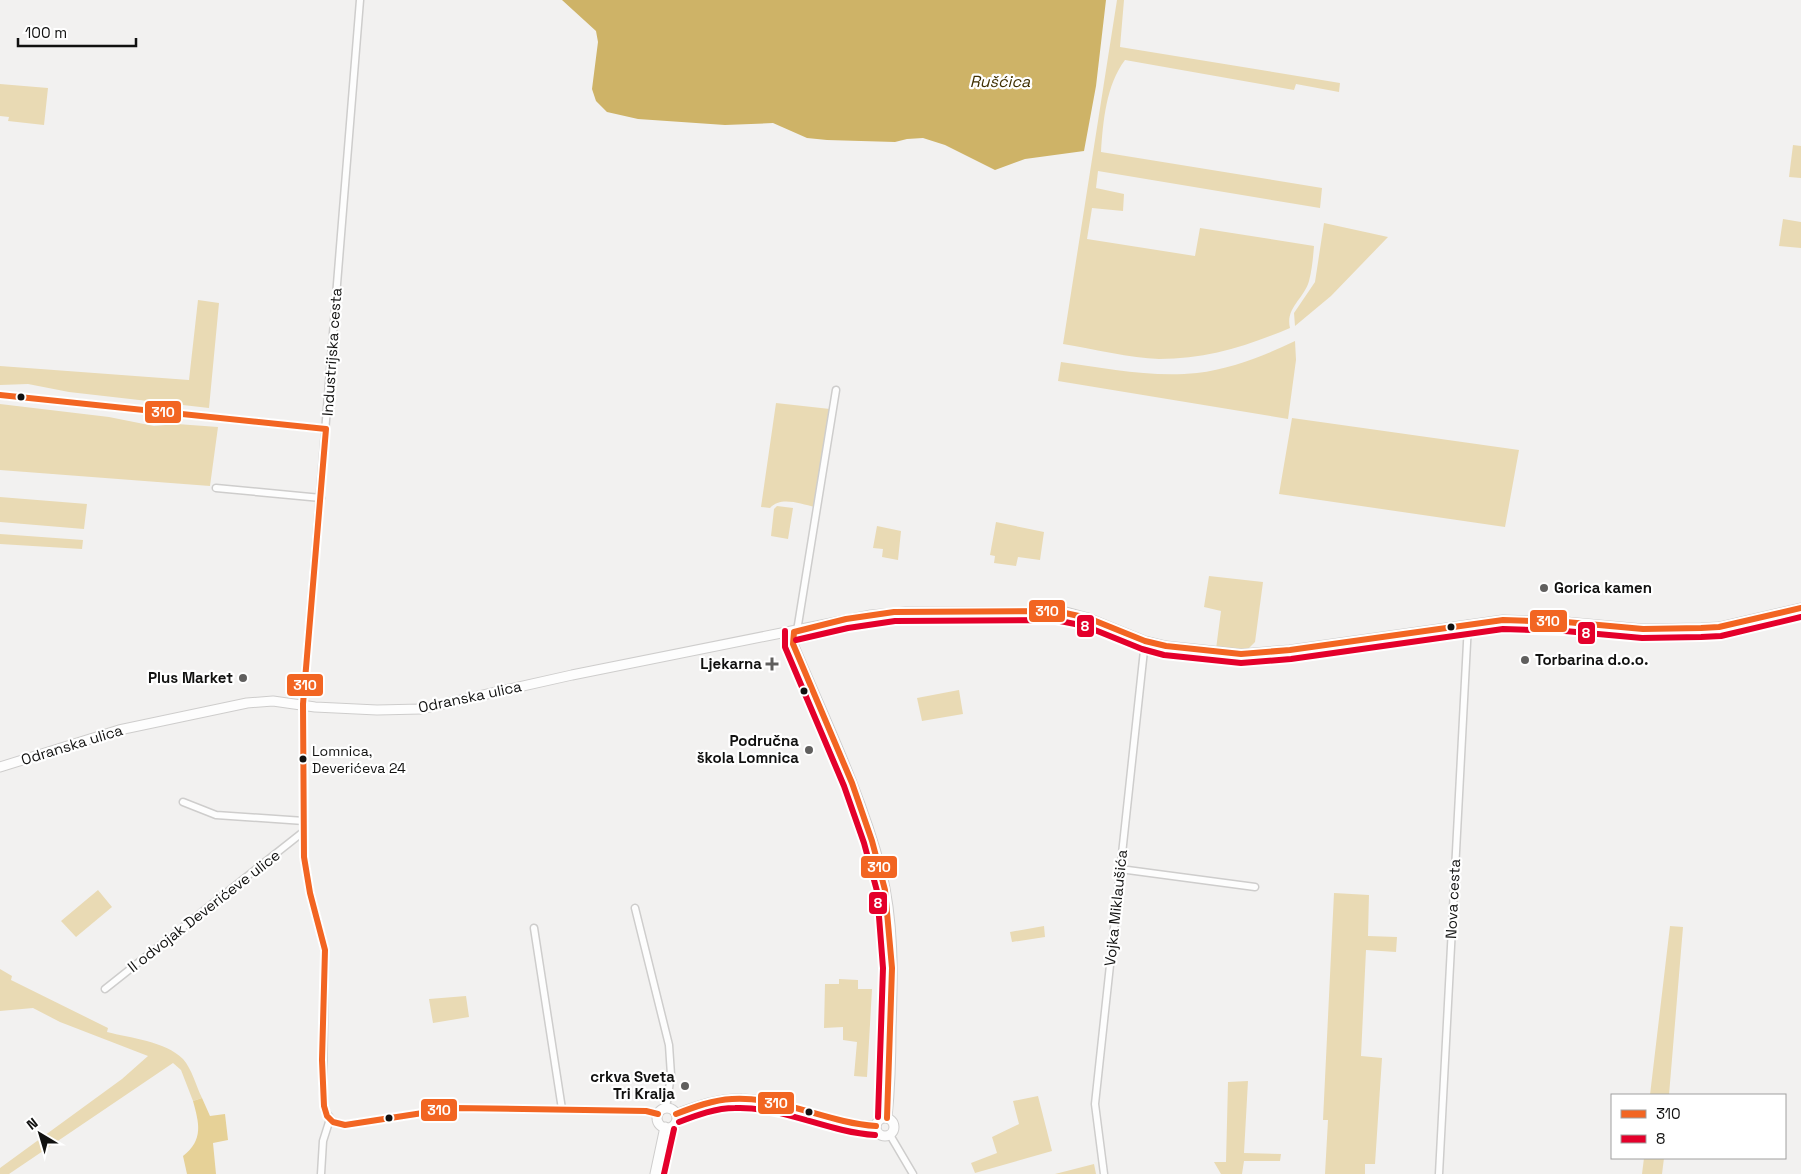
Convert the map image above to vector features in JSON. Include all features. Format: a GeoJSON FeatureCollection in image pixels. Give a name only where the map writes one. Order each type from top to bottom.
{"type":"FeatureCollection","features":[{"type":"Feature","properties":{"kind":"street","name":"Industrijska cesta"},"geometry":{"type":"LineString","coordinates":[[330,1120],[325,1111],[323,1087],[325,950],[306,874],[303,832],[303,704],[360,0]]}},
{"type":"Feature","properties":{"kind":"street"},"geometry":{"type":"LineString","coordinates":[[836,390],[793,644],[858,797],[883,880],[891,928],[893,962],[890,1092],[886,1118]]}},
{"type":"Feature","properties":{"kind":"street"},"geometry":{"type":"LineString","coordinates":[[0,395],[326,429]]}},
{"type":"Feature","properties":{"kind":"street"},"geometry":{"type":"LineString","coordinates":[[216,488],[321,498]]}},
{"type":"Feature","properties":{"kind":"street","name":"Odranska ulica"},"geometry":{"type":"LineString","coordinates":[[0,766],[118,730],[257,701],[377,710],[427,708],[580,673],[796,631],[846,619],[894,612],[1041,610],[1066,612],[1088,618],[1145,641],[1184,649],[1254,653],[1468,624],[1519,620],[1643,629],[1719,627],[1801,608]]}},
{"type":"Feature","properties":{"kind":"street","name":"Nova cesta"},"geometry":{"type":"LineString","coordinates":[[1439,1174],[1468,624]]}},
{"type":"Feature","properties":{"kind":"street","name":"Vojka Miklaušića"},"geometry":{"type":"LineString","coordinates":[[1104,1174],[1095,1104],[1145,641]]}},
{"type":"Feature","properties":{"kind":"street"},"geometry":{"type":"LineString","coordinates":[[182,802],[216,815],[304,821]]}},
{"type":"Feature","properties":{"kind":"street","name":"II odvojak Deverićeve ulice"},"geometry":{"type":"LineString","coordinates":[[105,988],[303,832]]}},
{"type":"Feature","properties":{"kind":"street"},"geometry":{"type":"LineString","coordinates":[[1120,869],[1255,886]]}},
{"type":"Feature","properties":{"kind":"street"},"geometry":{"type":"LineString","coordinates":[[321,1174],[323,1141],[330,1120],[351,1125],[455,1108],[646,1111],[662,1111],[672,1109],[676,1114],[675,1123],[665,1127],[659,1124],[662,1111],[671,1075],[669,1045],[635,908]]}},
{"type":"Feature","properties":{"kind":"street"},"geometry":{"type":"LineString","coordinates":[[534,928],[562,1109]]}},
{"type":"Feature","properties":{"kind":"street"},"geometry":{"type":"LineString","coordinates":[[676,1114],[708,1103],[742,1099],[773,1103],[835,1122],[876,1126]]}},
{"type":"Feature","properties":{"kind":"street"},"geometry":{"type":"LineString","coordinates":[[876,1126],[878,1121],[886,1118],[892,1121],[894,1127],[890,1135]]}},
{"type":"Feature","properties":{"kind":"street"},"geometry":{"type":"LineString","coordinates":[[876,1126],[880,1135],[890,1135]]}},
{"type":"Feature","properties":{"kind":"street"},"geometry":{"type":"LineString","coordinates":[[655,1174],[665,1127]]}},
{"type":"Feature","properties":{"kind":"street"},"geometry":{"type":"LineString","coordinates":[[890,1135],[913,1174]]}},
{"type":"Feature","properties":{"kind":"shaded area"},"geometry":{"type":"Polygon","coordinates":[[[1117,0],[1124,0],[1120,47],[1340,83],[1339,92],[1296,84],[1294,90],[1125,60],[1114,81],[1107,104],[1101,152],[1322,188],[1320,208],[1098,171],[1096,188],[1124,194],[1123,211],[1092,208],[1087,239],[1195,256],[1200,228],[1314,246],[1309,281],[1292,309],[1289,321],[1290,328],[1226,350],[1194,357],[1159,359],[1136,357],[1063,344],[1117,0]]]}},
{"type":"Feature","properties":{"kind":"shaded area"},"geometry":{"type":"Polygon","coordinates":[[[0,84],[48,88],[44,125],[8,121],[9,117],[0,116],[0,84]]]}},
{"type":"Feature","properties":{"kind":"shaded area"},"geometry":{"type":"Polygon","coordinates":[[[1793,145],[1801,146],[1801,178],[1789,177],[1793,145]]]}},
{"type":"Feature","properties":{"kind":"shaded area"},"geometry":{"type":"Polygon","coordinates":[[[1783,219],[1801,222],[1801,248],[1779,246],[1783,219]]]}},
{"type":"Feature","properties":{"kind":"shaded area"},"geometry":{"type":"Polygon","coordinates":[[[1324,223],[1388,237],[1331,296],[1295,326],[1294,313],[1315,282],[1324,223]]]}},
{"type":"Feature","properties":{"kind":"shaded area"},"geometry":{"type":"Polygon","coordinates":[[[198,300],[219,303],[209,408],[69,392],[28,384],[0,385],[0,366],[189,380],[198,300]]]}},
{"type":"Feature","properties":{"kind":"shaded area"},"geometry":{"type":"Polygon","coordinates":[[[1295,341],[1296,360],[1288,419],[1058,381],[1061,362],[1146,373],[1197,373],[1247,361],[1295,341]]]}},
{"type":"Feature","properties":{"kind":"shaded area"},"geometry":{"type":"Polygon","coordinates":[[[776,403],[830,409],[815,507],[780,502],[770,508],[761,507],[776,403]]]}},
{"type":"Feature","properties":{"kind":"shaded area"},"geometry":{"type":"Polygon","coordinates":[[[0,404],[109,417],[154,426],[177,424],[218,427],[210,486],[0,470],[0,404]]]}},
{"type":"Feature","properties":{"kind":"shaded area"},"geometry":{"type":"Polygon","coordinates":[[[1292,418],[1519,450],[1505,527],[1279,494],[1292,418]]]}},
{"type":"Feature","properties":{"kind":"shaded area"},"geometry":{"type":"Polygon","coordinates":[[[0,497],[87,504],[84,529],[0,522],[0,497]]]}},
{"type":"Feature","properties":{"kind":"shaded area"},"geometry":{"type":"Polygon","coordinates":[[[777,506],[793,508],[788,539],[771,536],[774,509],[777,506]]]}},
{"type":"Feature","properties":{"kind":"shaded area"},"geometry":{"type":"Polygon","coordinates":[[[996,522],[1044,532],[1040,560],[1018,557],[1016,566],[994,563],[995,556],[990,555],[996,522]]]}},
{"type":"Feature","properties":{"kind":"shaded area"},"geometry":{"type":"Polygon","coordinates":[[[877,526],[901,531],[898,560],[882,557],[883,549],[873,548],[877,526]]]}},
{"type":"Feature","properties":{"kind":"shaded area"},"geometry":{"type":"Polygon","coordinates":[[[0,534],[83,540],[82,549],[0,544],[0,534]]]}},
{"type":"Feature","properties":{"kind":"shaded area"},"geometry":{"type":"Polygon","coordinates":[[[1209,576],[1263,582],[1255,642],[1248,649],[1216,649],[1221,611],[1204,607],[1209,576]]]}},
{"type":"Feature","properties":{"kind":"shaded area"},"geometry":{"type":"Polygon","coordinates":[[[959,690],[963,714],[922,721],[917,698],[959,690]]]}},
{"type":"Feature","properties":{"kind":"shaded area"},"geometry":{"type":"Polygon","coordinates":[[[98,890],[112,907],[76,937],[61,921],[98,890]]]}},
{"type":"Feature","properties":{"kind":"shaded area"},"geometry":{"type":"Polygon","coordinates":[[[1334,893],[1369,895],[1368,936],[1397,937],[1396,952],[1366,950],[1361,1056],[1382,1058],[1375,1164],[1365,1164],[1365,1174],[1325,1174],[1328,1120],[1323,1120],[1334,893]]]}},
{"type":"Feature","properties":{"kind":"shaded area"},"geometry":{"type":"Polygon","coordinates":[[[1044,926],[1045,937],[1012,942],[1010,932],[1044,926]]]}},
{"type":"Feature","properties":{"kind":"shaded area"},"geometry":{"type":"Polygon","coordinates":[[[1670,926],[1683,927],[1669,1094],[1650,1094],[1670,926]]]}},
{"type":"Feature","properties":{"kind":"shaded area"},"geometry":{"type":"Polygon","coordinates":[[[0,969],[12,976],[11,980],[108,1028],[107,1032],[157,1044],[176,1053],[189,1068],[202,1098],[193,1101],[181,1070],[173,1063],[9,1174],[0,1174],[0,1168],[122,1079],[148,1056],[60,1022],[33,1008],[0,1011],[0,969]]]}},
{"type":"Feature","properties":{"kind":"shaded area"},"geometry":{"type":"Polygon","coordinates":[[[839,979],[858,980],[858,989],[872,989],[867,1077],[854,1076],[857,1042],[843,1040],[843,1027],[824,1028],[825,984],[839,984],[839,979]]]}},
{"type":"Feature","properties":{"kind":"shaded area"},"geometry":{"type":"Polygon","coordinates":[[[466,996],[469,1017],[433,1023],[429,999],[466,996]]]}},
{"type":"Feature","properties":{"kind":"shaded area"},"geometry":{"type":"Polygon","coordinates":[[[1248,1081],[1244,1153],[1281,1154],[1280,1161],[1244,1161],[1242,1174],[1221,1174],[1214,1162],[1226,1162],[1228,1082],[1248,1081]]]}},
{"type":"Feature","properties":{"kind":"shaded area"},"geometry":{"type":"Polygon","coordinates":[[[1038,1096],[1052,1151],[975,1173],[971,1163],[997,1153],[992,1137],[1019,1124],[1013,1101],[1038,1096]]]}},
{"type":"Feature","properties":{"kind":"shaded area"},"geometry":{"type":"Polygon","coordinates":[[[202,1098],[210,1116],[225,1114],[228,1140],[213,1143],[216,1174],[187,1174],[183,1156],[194,1144],[198,1131],[193,1101],[202,1098]]]}},
{"type":"Feature","properties":{"kind":"shaded area"},"geometry":{"type":"Polygon","coordinates":[[[1644,1159],[1664,1159],[1662,1174],[1642,1174],[1644,1159]]]}},
{"type":"Feature","properties":{"kind":"shaded area"},"geometry":{"type":"Polygon","coordinates":[[[1094,1164],[1096,1174],[1055,1174],[1094,1164]]]}},
{"type":"Feature","properties":{"kind":"water","name":"Rušćica"},"geometry":{"type":"Polygon","coordinates":[[[562,0],[1106,0],[1096,86],[1084,151],[1025,159],[995,170],[945,145],[923,138],[895,142],[827,140],[807,138],[773,123],[725,125],[638,119],[607,112],[596,101],[592,89],[598,42],[596,31],[562,0]]]}},
{"type":"Feature","properties":{"kind":"transit line","name":"310"},"geometry":{"type":"LineString","coordinates":[[0,395],[326,429]]}},
{"type":"Feature","properties":{"kind":"transit line","name":"310"},"geometry":{"type":"LineString","coordinates":[[326,429],[303,704],[304,857],[310,893],[325,950],[322,1060],[324,1106],[327,1116],[333,1122],[345,1125],[455,1108],[646,1111],[658,1114]]}},
{"type":"Feature","properties":{"kind":"transit line","name":"310"},"geometry":{"type":"LineString","coordinates":[[794,632],[846,619],[894,612],[1056,611],[1088,618],[1145,641],[1166,646],[1241,654],[1290,650],[1503,620],[1566,622],[1643,629],[1701,628],[1719,627],[1801,608]]}},
{"type":"Feature","properties":{"kind":"transit line","name":"8"},"geometry":{"type":"LineString","coordinates":[[796,640],[848,628],[895,621],[1055,620],[1085,626],[1142,649],[1164,655],[1241,663],[1291,659],[1503,629],[1565,631],[1642,638],[1701,637],[1721,636],[1801,617]]}},
{"type":"Feature","properties":{"kind":"transit line","name":"8"},"geometry":{"type":"LineString","coordinates":[[785,631],[785,647],[844,786],[864,843],[877,891],[883,968],[878,1117]]}},
{"type":"Feature","properties":{"kind":"transit line","name":"310"},"geometry":{"type":"LineString","coordinates":[[794,632],[793,644],[852,783],[872,841],[885,890],[892,968],[887,1118]]}},
{"type":"Feature","properties":{"kind":"transit line","name":"310"},"geometry":{"type":"LineString","coordinates":[[676,1114],[718,1101],[750,1099],[786,1105],[858,1124],[876,1126]]}},
{"type":"Feature","properties":{"kind":"transit line","name":"8"},"geometry":{"type":"LineString","coordinates":[[679,1122],[721,1109],[753,1108],[857,1133],[875,1135]]}},
{"type":"Feature","properties":{"kind":"transit line","name":"8"},"geometry":{"type":"LineString","coordinates":[[664,1174],[674,1129]]}},
{"type":"Feature","properties":{"kind":"place","name":"Gorica kamen"},"geometry":{"type":"Point","coordinates":[1544,588]}},
{"type":"Feature","properties":{"kind":"place","name":"Torbarina d.o.o."},"geometry":{"type":"Point","coordinates":[1525,660]}},
{"type":"Feature","properties":{"kind":"place","name":"Ljekarna"},"geometry":{"type":"Point","coordinates":[772,664]}},
{"type":"Feature","properties":{"kind":"place","name":"Plus Market"},"geometry":{"type":"Point","coordinates":[243,678]}},
{"type":"Feature","properties":{"kind":"place","name":"Područna škola Lomnica"},"geometry":{"type":"Point","coordinates":[809,750]}},
{"type":"Feature","properties":{"kind":"place","name":"Lomnica, Deverićeva 24"},"geometry":{"type":"Point","coordinates":[303,759]}},
{"type":"Feature","properties":{"kind":"place","name":"crkva Sveta Tri Kralja"},"geometry":{"type":"Point","coordinates":[685,1086]}}]}
